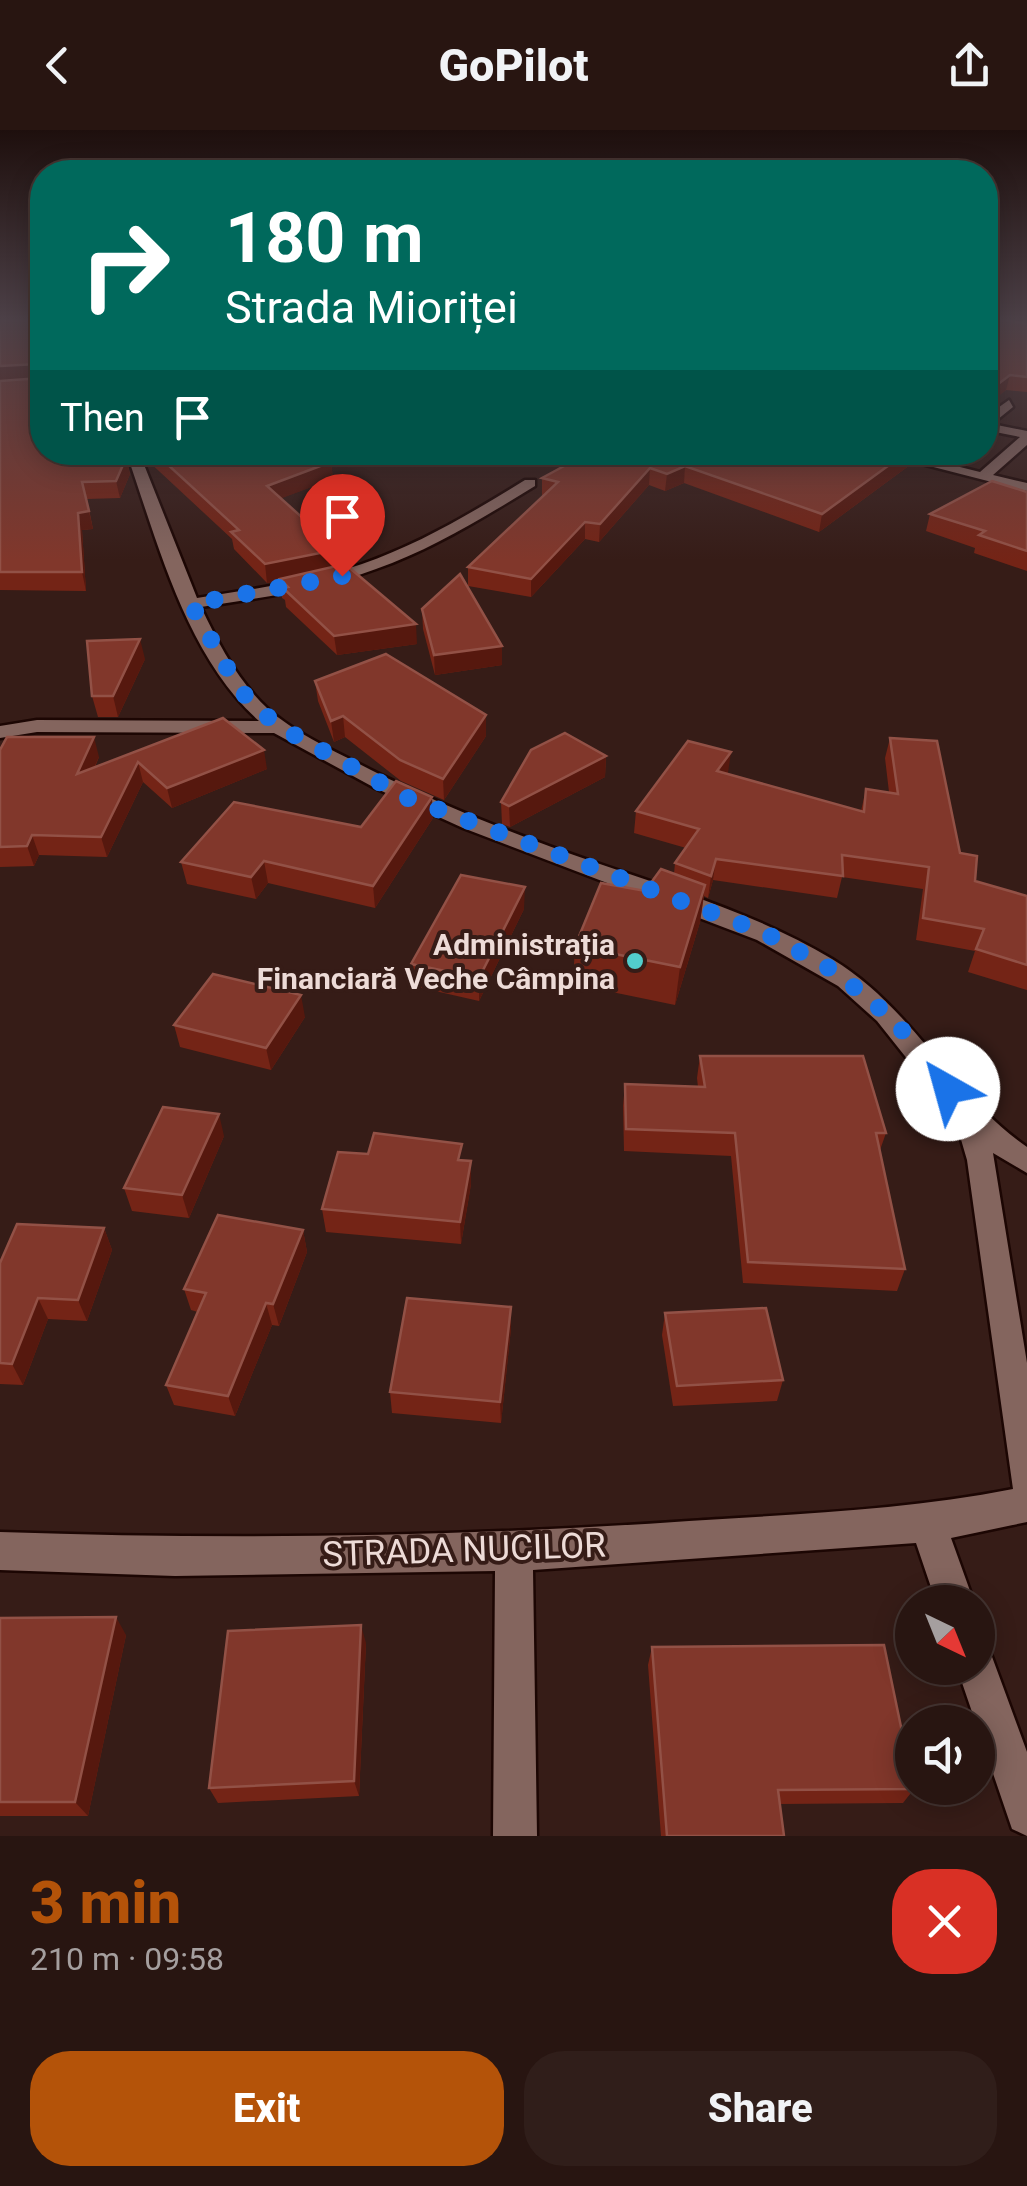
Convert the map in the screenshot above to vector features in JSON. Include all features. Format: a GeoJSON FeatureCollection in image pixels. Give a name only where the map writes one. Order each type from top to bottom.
{"type":"FeatureCollection","features":[{"type":"Feature","properties":{"kind":"street"},"geometry":{"type":"LineString","coordinates":[[998,413],[1009,404]]}},
{"type":"Feature","properties":{"kind":"street"},"geometry":{"type":"LineString","coordinates":[[998,428],[1027,437]]}},
{"type":"Feature","properties":{"kind":"street"},"geometry":{"type":"LineString","coordinates":[[998,463],[1027,437]]}},
{"type":"Feature","properties":{"kind":"street"},"geometry":{"type":"LineString","coordinates":[[137,465],[191,604],[234,680],[250,702],[280,727],[408,798],[588,868],[703,906],[826,966],[870,999],[908,1036],[968,1115],[1027,1162]]}},
{"type":"Feature","properties":{"kind":"street"},"geometry":{"type":"LineString","coordinates":[[935,465],[1027,487]]}},
{"type":"Feature","properties":{"kind":"street"},"geometry":{"type":"LineString","coordinates":[[983,476],[995,465]]}},
{"type":"Feature","properties":{"kind":"street"},"geometry":{"type":"LineString","coordinates":[[191,604],[342,576],[382,562],[480,514],[530,483]]}},
{"type":"Feature","properties":{"kind":"street"},"geometry":{"type":"LineString","coordinates":[[0,732],[37,726],[280,727]]}},
{"type":"Feature","properties":{"kind":"street"},"geometry":{"type":"LineString","coordinates":[[968,1115],[981,1160],[1027,1479]]}},
{"type":"Feature","properties":{"kind":"street","name":"STRADA NUCILOR"},"geometry":{"type":"LineString","coordinates":[[0,1552],[175,1557],[514,1552],[928,1524],[1027,1504]]}},
{"type":"Feature","properties":{"kind":"street"},"geometry":{"type":"LineString","coordinates":[[928,1524],[949,1585]]}},
{"type":"Feature","properties":{"kind":"street"},"geometry":{"type":"LineString","coordinates":[[514,1552],[515,1836]]}},
{"type":"Feature","properties":{"kind":"street"},"geometry":{"type":"LineString","coordinates":[[983,1685],[1027,1814]]}},
{"type":"Feature","properties":{"kind":"building"},"geometry":{"type":"Polygon","coordinates":[[[0,401],[30,401],[30,465],[123,465],[116,481],[82,482],[89,511],[78,513],[82,572],[0,572],[0,401]]]}},
{"type":"Feature","properties":{"kind":"building"},"geometry":{"type":"Polygon","coordinates":[[[168,465],[323,465],[267,486],[315,529],[306,531],[330,551],[265,564],[231,532],[239,530],[168,465]]]}},
{"type":"Feature","properties":{"kind":"building"},"geometry":{"type":"Polygon","coordinates":[[[566,465],[889,465],[822,514],[685,466],[667,474],[650,468],[600,524],[585,522],[531,579],[468,567],[558,482],[542,478],[566,465]]]}},
{"type":"Feature","properties":{"kind":"building"},"geometry":{"type":"Polygon","coordinates":[[[992,481],[1027,492],[1027,551],[979,535],[985,531],[930,514],[992,481]]]}},
{"type":"Feature","properties":{"kind":"building"},"geometry":{"type":"Polygon","coordinates":[[[345,564],[416,624],[334,636],[283,588],[288,587],[280,579],[345,564]]]}},
{"type":"Feature","properties":{"kind":"building"},"geometry":{"type":"Polygon","coordinates":[[[460,574],[502,646],[434,655],[422,609],[460,574]]]}},
{"type":"Feature","properties":{"kind":"building"},"geometry":{"type":"Polygon","coordinates":[[[140,639],[113,696],[92,696],[87,641],[140,639]]]}},
{"type":"Feature","properties":{"kind":"building"},"geometry":{"type":"Polygon","coordinates":[[[386,654],[486,715],[443,779],[400,760],[343,716],[331,721],[315,681],[386,654]]]}},
{"type":"Feature","properties":{"kind":"building"},"geometry":{"type":"Polygon","coordinates":[[[223,718],[264,750],[167,788],[138,762],[101,837],[32,835],[27,846],[0,847],[0,750],[7,737],[94,737],[77,774],[223,718]]]}},
{"type":"Feature","properties":{"kind":"building"},"geometry":{"type":"Polygon","coordinates":[[[565,733],[606,756],[509,806],[501,802],[531,750],[565,733]]]}},
{"type":"Feature","properties":{"kind":"building"},"geometry":{"type":"Polygon","coordinates":[[[890,738],[937,741],[960,853],[977,856],[975,881],[1027,896],[1027,965],[976,949],[984,929],[923,918],[929,867],[842,855],[843,876],[716,859],[711,876],[675,863],[699,829],[636,811],[688,741],[731,752],[717,771],[864,812],[866,789],[898,794],[890,738]]]}},
{"type":"Feature","properties":{"kind":"building"},"geometry":{"type":"Polygon","coordinates":[[[396,781],[432,797],[373,886],[264,861],[251,877],[181,862],[234,802],[361,827],[396,781]]]}},
{"type":"Feature","properties":{"kind":"building"},"geometry":{"type":"Polygon","coordinates":[[[661,869],[705,885],[680,967],[575,946],[601,883],[645,891],[661,869]]]}},
{"type":"Feature","properties":{"kind":"building"},"geometry":{"type":"Polygon","coordinates":[[[461,875],[525,887],[479,978],[411,964],[461,875]]]}},
{"type":"Feature","properties":{"kind":"building"},"geometry":{"type":"Polygon","coordinates":[[[213,974],[301,995],[266,1048],[174,1025],[213,974]]]}},
{"type":"Feature","properties":{"kind":"building"},"geometry":{"type":"Polygon","coordinates":[[[700,1056],[863,1056],[886,1133],[876,1133],[905,1269],[748,1262],[735,1133],[626,1129],[625,1084],[705,1087],[700,1056]]]}},
{"type":"Feature","properties":{"kind":"building"},"geometry":{"type":"Polygon","coordinates":[[[163,1107],[219,1114],[182,1195],[124,1188],[163,1107]]]}},
{"type":"Feature","properties":{"kind":"building"},"geometry":{"type":"Polygon","coordinates":[[[374,1133],[462,1144],[458,1160],[471,1161],[460,1222],[322,1209],[338,1152],[368,1154],[374,1133]]]}},
{"type":"Feature","properties":{"kind":"building"},"geometry":{"type":"Polygon","coordinates":[[[218,1215],[303,1230],[273,1304],[266,1303],[228,1396],[166,1385],[206,1293],[184,1289],[218,1215]]]}},
{"type":"Feature","properties":{"kind":"building"},"geometry":{"type":"Polygon","coordinates":[[[17,1224],[104,1228],[78,1300],[38,1298],[12,1364],[0,1363],[0,1263],[17,1224]]]}},
{"type":"Feature","properties":{"kind":"building"},"geometry":{"type":"Polygon","coordinates":[[[407,1298],[511,1307],[500,1402],[390,1392],[407,1298]]]}},
{"type":"Feature","properties":{"kind":"building"},"geometry":{"type":"Polygon","coordinates":[[[766,1308],[783,1380],[677,1386],[665,1313],[766,1308]]]}},
{"type":"Feature","properties":{"kind":"building"},"geometry":{"type":"Polygon","coordinates":[[[116,1617],[75,1802],[0,1802],[0,1618],[116,1617]]]}},
{"type":"Feature","properties":{"kind":"building"},"geometry":{"type":"Polygon","coordinates":[[[361,1625],[354,1781],[209,1788],[228,1631],[361,1625]]]}},
{"type":"Feature","properties":{"kind":"building"},"geometry":{"type":"Polygon","coordinates":[[[884,1645],[896,1705],[895,1789],[778,1790],[784,1836],[667,1836],[652,1647],[884,1645]]]}},
{"type":"Feature","properties":{"kind":"place","name":"Administrația Financiară Veche Câmpina"},"geometry":{"type":"Point","coordinates":[635,961]}},
{"type":"Feature","properties":{"kind":"route"},"geometry":{"type":"LineString","coordinates":[[342,576],[191,604],[250,702],[280,727],[408,798],[588,868],[703,906],[826,966],[870,999],[908,1036],[948,1089]]}}]}
